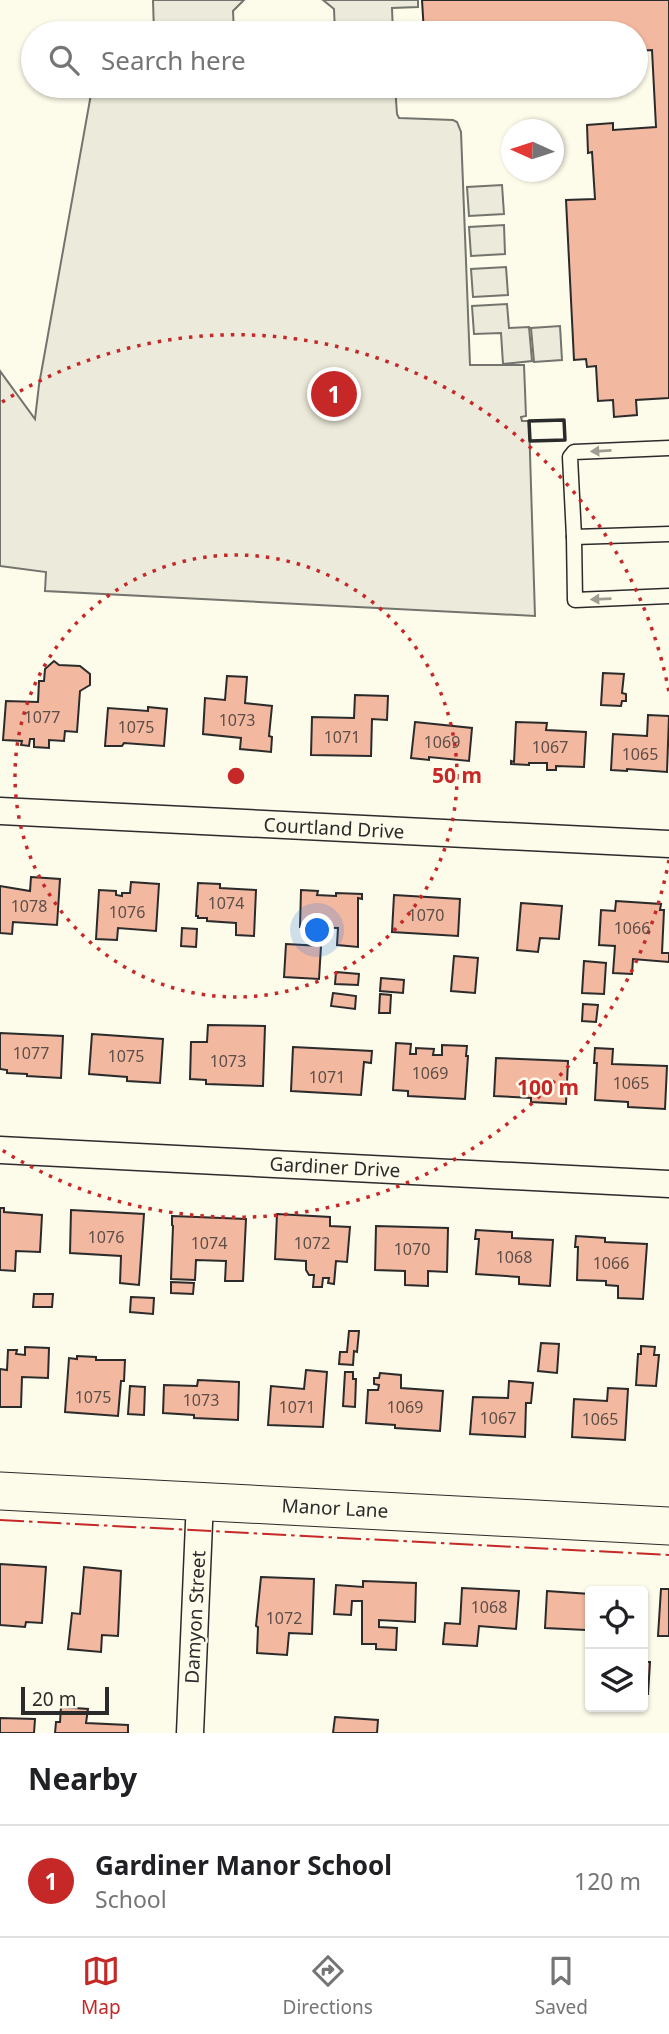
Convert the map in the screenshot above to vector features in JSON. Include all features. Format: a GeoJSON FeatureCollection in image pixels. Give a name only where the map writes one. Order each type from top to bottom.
{"type":"FeatureCollection","features":[{"type":"Feature","properties":{"kind":"street","name":"Courtland Drive"},"geometry":{"type":"LineString","coordinates":[[0,811],[669,844]]}},
{"type":"Feature","properties":{"kind":"street","name":"Gardiner Drive"},"geometry":{"type":"LineString","coordinates":[[0,1150],[669,1184]]}},
{"type":"Feature","properties":{"kind":"street","name":"Manor Lane"},"geometry":{"type":"LineString","coordinates":[[0,1491],[669,1526]]}},
{"type":"Feature","properties":{"kind":"street","name":"Damyon Street"},"geometry":{"type":"LineString","coordinates":[[190,1733],[200,1500]]}},
{"type":"Feature","properties":{"kind":"lane"},"geometry":{"type":"LineString","coordinates":[[669,448],[574,453],[570,457],[575,600],[669,596]]}},
{"type":"Feature","properties":{"kind":"lane"},"geometry":{"type":"LineString","coordinates":[[574,537],[669,534]]}},
{"type":"Feature","properties":{"kind":"shaded area"},"geometry":{"type":"Polygon","coordinates":[[[153,0],[244,0],[233,11],[233,21],[154,21],[153,0]]]}},
{"type":"Feature","properties":{"kind":"shaded area"},"geometry":{"type":"Polygon","coordinates":[[[323,0],[418,0],[418,7],[392,8],[393,21],[334,21],[334,9],[323,0]]]}},
{"type":"Feature","properties":{"kind":"shaded area"},"geometry":{"type":"Polygon","coordinates":[[[90,98],[396,98],[399,118],[453,120],[457,122],[461,132],[470,365],[524,365],[526,416],[521,417],[522,421],[529,421],[535,616],[45,591],[46,572],[0,566],[0,371],[35,419],[90,98]]]}},
{"type":"Feature","properties":{"kind":"shaded area"},"geometry":{"type":"Polygon","coordinates":[[[502,185],[504,214],[469,216],[467,187],[502,185]]]}},
{"type":"Feature","properties":{"kind":"shaded area"},"geometry":{"type":"Polygon","coordinates":[[[504,225],[505,254],[471,256],[469,227],[504,225]]]}},
{"type":"Feature","properties":{"kind":"shaded area"},"geometry":{"type":"Polygon","coordinates":[[[506,267],[508,295],[473,297],[471,269],[506,267]]]}},
{"type":"Feature","properties":{"kind":"shaded area"},"geometry":{"type":"Polygon","coordinates":[[[507,304],[509,328],[529,327],[532,361],[503,364],[501,333],[474,334],[472,306],[507,304]]]}},
{"type":"Feature","properties":{"kind":"shaded area"},"geometry":{"type":"Polygon","coordinates":[[[560,326],[562,360],[534,362],[531,328],[560,326]]]}},
{"type":"Feature","properties":{"kind":"building"},"geometry":{"type":"Polygon","coordinates":[[[422,0],[669,0],[669,398],[636,400],[637,415],[614,417],[613,400],[598,401],[596,366],[587,367],[586,359],[574,360],[566,200],[595,199],[587,125],[613,123],[613,130],[656,127],[652,50],[648,50],[648,21],[423,21],[422,0]]]}},
{"type":"Feature","properties":{"kind":"building"},"geometry":{"type":"Polygon","coordinates":[[[54,661],[59,665],[80,666],[90,674],[90,685],[80,691],[77,732],[65,731],[64,741],[49,740],[49,748],[34,747],[34,739],[30,739],[29,746],[21,745],[22,741],[3,740],[6,701],[38,702],[39,681],[44,681],[45,669],[54,661]]]}},
{"type":"Feature","properties":{"kind":"building"},"geometry":{"type":"Polygon","coordinates":[[[603,673],[624,674],[622,693],[626,694],[626,701],[622,701],[621,706],[601,705],[603,673]]]}},
{"type":"Feature","properties":{"kind":"building"},"geometry":{"type":"Polygon","coordinates":[[[227,676],[247,677],[245,703],[272,706],[269,736],[272,737],[271,752],[240,749],[241,738],[203,734],[205,698],[225,700],[227,676]]]}},
{"type":"Feature","properties":{"kind":"building"},"geometry":{"type":"Polygon","coordinates":[[[355,695],[388,696],[387,720],[372,719],[371,756],[311,755],[312,717],[354,718],[355,695]]]}},
{"type":"Feature","properties":{"kind":"building"},"geometry":{"type":"Polygon","coordinates":[[[148,707],[167,709],[164,746],[124,743],[122,746],[105,746],[108,708],[148,711],[148,707]]]}},
{"type":"Feature","properties":{"kind":"building"},"geometry":{"type":"Polygon","coordinates":[[[648,715],[669,716],[667,772],[611,770],[613,734],[647,736],[648,715]]]}},
{"type":"Feature","properties":{"kind":"building"},"geometry":{"type":"Polygon","coordinates":[[[415,722],[472,728],[469,761],[411,758],[415,722]]]}},
{"type":"Feature","properties":{"kind":"building"},"geometry":{"type":"Polygon","coordinates":[[[516,722],[547,723],[546,730],[586,732],[584,767],[556,766],[556,770],[547,770],[547,763],[511,764],[511,761],[514,762],[516,722]]]}},
{"type":"Feature","properties":{"kind":"building"},"geometry":{"type":"Polygon","coordinates":[[[31,877],[60,879],[57,925],[13,922],[12,934],[0,933],[0,886],[30,891],[31,877]]]}},
{"type":"Feature","properties":{"kind":"building"},"geometry":{"type":"Polygon","coordinates":[[[131,882],[159,884],[156,931],[118,928],[117,940],[96,939],[99,890],[116,891],[116,895],[122,896],[122,893],[130,893],[131,882]]]}},
{"type":"Feature","properties":{"kind":"building"},"geometry":{"type":"Polygon","coordinates":[[[198,883],[220,884],[220,888],[256,890],[254,936],[236,935],[236,923],[198,918],[198,883]]]}},
{"type":"Feature","properties":{"kind":"building"},"geometry":{"type":"Polygon","coordinates":[[[301,890],[318,891],[317,895],[362,894],[362,899],[358,898],[358,947],[337,945],[338,928],[300,927],[301,890]]]}},
{"type":"Feature","properties":{"kind":"building"},"geometry":{"type":"Polygon","coordinates":[[[394,895],[460,899],[458,936],[392,932],[394,895]]]}},
{"type":"Feature","properties":{"kind":"building"},"geometry":{"type":"Polygon","coordinates":[[[616,901],[661,904],[660,910],[664,910],[662,953],[669,953],[669,962],[633,959],[632,974],[613,973],[615,946],[599,945],[601,910],[615,911],[616,901]]]}},
{"type":"Feature","properties":{"kind":"building"},"geometry":{"type":"Polygon","coordinates":[[[521,903],[562,906],[559,939],[540,938],[538,952],[517,950],[521,903]]]}},
{"type":"Feature","properties":{"kind":"building"},"geometry":{"type":"Polygon","coordinates":[[[182,928],[197,929],[196,947],[181,946],[182,928]]]}},
{"type":"Feature","properties":{"kind":"building"},"geometry":{"type":"Polygon","coordinates":[[[286,944],[321,946],[319,979],[284,977],[286,944]]]}},
{"type":"Feature","properties":{"kind":"building"},"geometry":{"type":"Polygon","coordinates":[[[454,956],[478,958],[475,993],[451,991],[454,956]]]}},
{"type":"Feature","properties":{"kind":"building"},"geometry":{"type":"Polygon","coordinates":[[[584,961],[606,963],[604,994],[582,993],[584,961]]]}},
{"type":"Feature","properties":{"kind":"building"},"geometry":{"type":"Polygon","coordinates":[[[336,972],[359,974],[358,985],[335,984],[336,972]]]}},
{"type":"Feature","properties":{"kind":"building"},"geometry":{"type":"Polygon","coordinates":[[[381,978],[404,980],[403,993],[380,991],[381,978]]]}},
{"type":"Feature","properties":{"kind":"building"},"geometry":{"type":"Polygon","coordinates":[[[333,993],[356,996],[355,1009],[331,1006],[333,993]]]}},
{"type":"Feature","properties":{"kind":"building"},"geometry":{"type":"Polygon","coordinates":[[[380,994],[391,995],[390,1013],[379,1013],[380,994]]]}},
{"type":"Feature","properties":{"kind":"building"},"geometry":{"type":"Polygon","coordinates":[[[583,1004],[598,1005],[596,1022],[582,1021],[583,1004]]]}},
{"type":"Feature","properties":{"kind":"building"},"geometry":{"type":"Polygon","coordinates":[[[208,1025],[265,1026],[263,1086],[206,1084],[206,1080],[190,1079],[191,1042],[207,1042],[208,1025]]]}},
{"type":"Feature","properties":{"kind":"building"},"geometry":{"type":"Polygon","coordinates":[[[0,1033],[63,1036],[61,1078],[27,1076],[7,1073],[7,1070],[0,1069],[0,1033]]]}},
{"type":"Feature","properties":{"kind":"building"},"geometry":{"type":"Polygon","coordinates":[[[92,1034],[163,1039],[160,1083],[127,1081],[127,1077],[89,1074],[92,1034]]]}},
{"type":"Feature","properties":{"kind":"building"},"geometry":{"type":"Polygon","coordinates":[[[396,1043],[411,1044],[410,1054],[416,1054],[416,1048],[434,1049],[433,1055],[442,1055],[442,1045],[467,1046],[465,1099],[408,1096],[408,1091],[393,1090],[396,1043]]]}},
{"type":"Feature","properties":{"kind":"building"},"geometry":{"type":"Polygon","coordinates":[[[293,1047],[372,1051],[371,1063],[364,1062],[361,1095],[291,1091],[293,1047]]]}},
{"type":"Feature","properties":{"kind":"building"},"geometry":{"type":"Polygon","coordinates":[[[595,1048],[613,1049],[612,1064],[667,1066],[665,1109],[628,1107],[628,1102],[595,1100],[595,1048]]]}},
{"type":"Feature","properties":{"kind":"building"},"geometry":{"type":"Polygon","coordinates":[[[496,1058],[568,1061],[566,1104],[494,1096],[496,1058]]]}},
{"type":"Feature","properties":{"kind":"building"},"geometry":{"type":"Polygon","coordinates":[[[0,1208],[4,1208],[4,1212],[42,1215],[40,1252],[16,1251],[15,1271],[0,1270],[0,1208]]]}},
{"type":"Feature","properties":{"kind":"building"},"geometry":{"type":"Polygon","coordinates":[[[71,1210],[144,1214],[139,1285],[120,1283],[121,1256],[70,1253],[71,1210]]]}},
{"type":"Feature","properties":{"kind":"building"},"geometry":{"type":"Polygon","coordinates":[[[277,1214],[330,1217],[330,1226],[350,1227],[347,1262],[336,1261],[334,1284],[328,1283],[329,1278],[323,1278],[322,1287],[313,1287],[314,1275],[309,1275],[306,1270],[306,1261],[275,1259],[277,1214]]]}},
{"type":"Feature","properties":{"kind":"building"},"geometry":{"type":"Polygon","coordinates":[[[172,1216],[246,1219],[243,1281],[225,1281],[226,1261],[196,1260],[195,1280],[171,1279],[172,1216]]]}},
{"type":"Feature","properties":{"kind":"building"},"geometry":{"type":"Polygon","coordinates":[[[376,1226],[448,1228],[447,1272],[428,1271],[428,1286],[405,1285],[405,1271],[375,1270],[376,1226]]]}},
{"type":"Feature","properties":{"kind":"building"},"geometry":{"type":"Polygon","coordinates":[[[476,1230],[512,1232],[512,1238],[553,1240],[550,1286],[519,1284],[519,1277],[476,1274],[479,1239],[475,1239],[476,1230]]]}},
{"type":"Feature","properties":{"kind":"building"},"geometry":{"type":"Polygon","coordinates":[[[576,1236],[605,1238],[605,1242],[647,1244],[643,1299],[618,1298],[618,1286],[606,1285],[606,1281],[577,1280],[576,1236]]]}},
{"type":"Feature","properties":{"kind":"building"},"geometry":{"type":"Polygon","coordinates":[[[171,1282],[194,1283],[193,1294],[171,1293],[171,1282]]]}},
{"type":"Feature","properties":{"kind":"building"},"geometry":{"type":"Polygon","coordinates":[[[34,1294],[53,1294],[52,1307],[33,1307],[34,1294]]]}},
{"type":"Feature","properties":{"kind":"building"},"geometry":{"type":"Polygon","coordinates":[[[131,1297],[154,1298],[153,1314],[130,1312],[131,1297]]]}},
{"type":"Feature","properties":{"kind":"building"},"geometry":{"type":"Polygon","coordinates":[[[349,1331],[359,1331],[357,1352],[354,1351],[353,1365],[339,1364],[340,1352],[347,1352],[349,1331]]]}},
{"type":"Feature","properties":{"kind":"building"},"geometry":{"type":"Polygon","coordinates":[[[541,1343],[559,1344],[557,1373],[538,1371],[541,1343]]]}},
{"type":"Feature","properties":{"kind":"building"},"geometry":{"type":"Polygon","coordinates":[[[641,1346],[655,1347],[654,1355],[659,1355],[656,1386],[636,1385],[641,1346]]]}},
{"type":"Feature","properties":{"kind":"building"},"geometry":{"type":"Polygon","coordinates":[[[25,1347],[49,1348],[48,1378],[22,1377],[21,1407],[0,1407],[0,1369],[7,1370],[8,1350],[17,1350],[16,1354],[25,1355],[25,1347]]]}},
{"type":"Feature","properties":{"kind":"building"},"geometry":{"type":"Polygon","coordinates":[[[77,1356],[96,1357],[96,1360],[125,1360],[118,1416],[65,1412],[69,1358],[77,1359],[77,1356]]]}},
{"type":"Feature","properties":{"kind":"building"},"geometry":{"type":"Polygon","coordinates":[[[306,1370],[327,1372],[323,1427],[268,1425],[271,1386],[304,1389],[306,1370]]]}},
{"type":"Feature","properties":{"kind":"building"},"geometry":{"type":"Polygon","coordinates":[[[345,1372],[353,1372],[353,1379],[356,1379],[355,1407],[343,1406],[345,1372]]]}},
{"type":"Feature","properties":{"kind":"building"},"geometry":{"type":"Polygon","coordinates":[[[380,1373],[401,1375],[401,1388],[443,1391],[440,1431],[366,1423],[368,1390],[378,1390],[379,1385],[374,1384],[374,1378],[379,1378],[380,1373]]]}},
{"type":"Feature","properties":{"kind":"building"},"geometry":{"type":"Polygon","coordinates":[[[198,1380],[239,1382],[238,1420],[163,1413],[164,1385],[197,1386],[198,1380]]]}},
{"type":"Feature","properties":{"kind":"building"},"geometry":{"type":"Polygon","coordinates":[[[509,1381],[533,1383],[531,1403],[526,1403],[525,1437],[470,1434],[473,1397],[508,1398],[509,1381]]]}},
{"type":"Feature","properties":{"kind":"building"},"geometry":{"type":"Polygon","coordinates":[[[130,1386],[145,1387],[144,1415],[128,1414],[130,1386]]]}},
{"type":"Feature","properties":{"kind":"building"},"geometry":{"type":"Polygon","coordinates":[[[608,1388],[628,1389],[625,1440],[572,1437],[574,1399],[607,1401],[608,1388]]]}},
{"type":"Feature","properties":{"kind":"building"},"geometry":{"type":"Polygon","coordinates":[[[0,1564],[46,1567],[42,1623],[26,1622],[25,1627],[0,1625],[0,1564]]]}},
{"type":"Feature","properties":{"kind":"building"},"geometry":{"type":"Polygon","coordinates":[[[84,1567],[121,1571],[118,1636],[102,1635],[101,1652],[68,1649],[72,1613],[80,1614],[84,1567]]]}},
{"type":"Feature","properties":{"kind":"building"},"geometry":{"type":"Polygon","coordinates":[[[261,1577],[314,1579],[312,1634],[289,1633],[287,1655],[257,1653],[256,1626],[261,1577]]]}},
{"type":"Feature","properties":{"kind":"building"},"geometry":{"type":"Polygon","coordinates":[[[363,1581],[416,1583],[415,1622],[379,1620],[379,1627],[397,1628],[396,1650],[376,1649],[376,1644],[362,1644],[362,1601],[352,1601],[351,1615],[334,1614],[336,1585],[363,1587],[363,1581]]]}},
{"type":"Feature","properties":{"kind":"building"},"geometry":{"type":"Polygon","coordinates":[[[462,1588],[519,1591],[516,1629],[479,1626],[477,1646],[443,1644],[445,1623],[460,1624],[462,1588]]]}},
{"type":"Feature","properties":{"kind":"building"},"geometry":{"type":"Polygon","coordinates":[[[661,1589],[669,1589],[669,1636],[658,1636],[661,1589]]]}},
{"type":"Feature","properties":{"kind":"building"},"geometry":{"type":"Polygon","coordinates":[[[547,1591],[585,1594],[585,1630],[545,1628],[547,1591]]]}},
{"type":"Feature","properties":{"kind":"building"},"geometry":{"type":"Polygon","coordinates":[[[648,1662],[650,1662],[648,1694],[648,1662]]]}},
{"type":"Feature","properties":{"kind":"building"},"geometry":{"type":"Polygon","coordinates":[[[61,1707],[88,1709],[86,1723],[128,1725],[128,1733],[55,1733],[56,1722],[60,1722],[61,1707]]]}},
{"type":"Feature","properties":{"kind":"building"},"geometry":{"type":"Polygon","coordinates":[[[335,1717],[378,1720],[377,1733],[333,1733],[335,1717]]]}},
{"type":"Feature","properties":{"kind":"building"},"geometry":{"type":"Polygon","coordinates":[[[0,1718],[35,1719],[34,1733],[0,1733],[0,1718]]]}},
{"type":"Feature","properties":{"kind":"wall"},"geometry":{"type":"LineString","coordinates":[[564,420],[565,440],[530,441],[529,421],[564,420]]}},
{"type":"Feature","properties":{"kind":"power"},"geometry":{"type":"LineString","coordinates":[[0,1520],[669,1555]]}},
{"type":"Feature","properties":{"kind":"place","name":"Gardiner Manor School"},"geometry":{"type":"Point","coordinates":[334,394]}}]}
